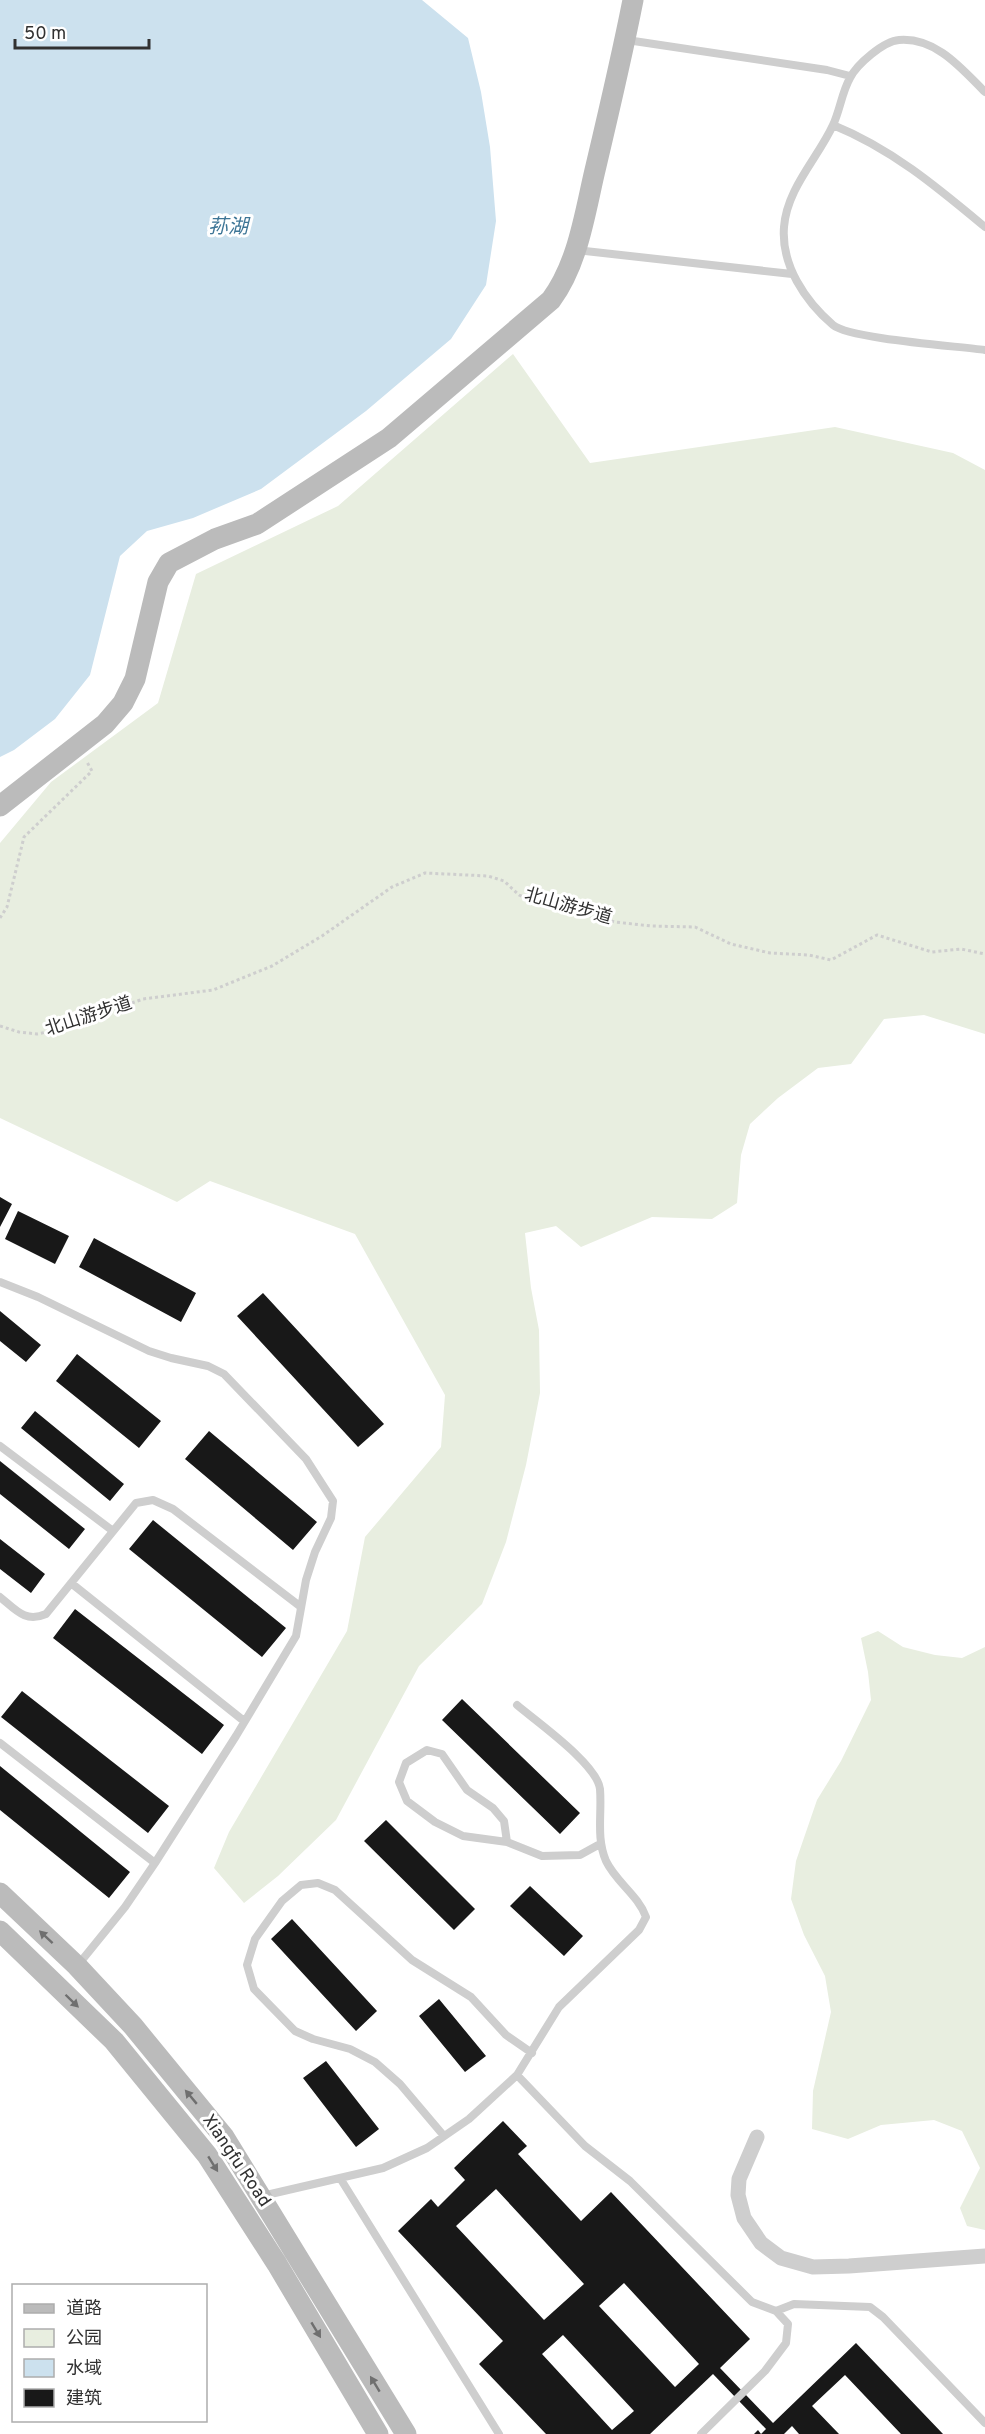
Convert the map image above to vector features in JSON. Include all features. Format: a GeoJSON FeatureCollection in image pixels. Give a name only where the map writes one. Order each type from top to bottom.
{"type":"FeatureCollection","features":[{"type":"Feature","properties":{"kind":"main road"},"geometry":{"type":"LineString","coordinates":[[0,806],[105,724],[123,703],[135,679],[158,582],[169,563],[215,539],[257,524],[389,438],[551,300],[562,284],[574,250],[633,0]]}},
{"type":"Feature","properties":{"kind":"main road","name":"Xiangfu Road"},"geometry":{"type":"LineString","coordinates":[[0,1893],[77,1966],[133,2026],[224,2137],[406,2434]]}},
{"type":"Feature","properties":{"kind":"main road","name":"Xiangfu Road"},"geometry":{"type":"LineString","coordinates":[[0,1931],[114,2041],[207,2155],[277,2264],[378,2434]]}},
{"type":"Feature","properties":{"kind":"street"},"geometry":{"type":"LineString","coordinates":[[757,2137],[739,2179],[738,2195],[744,2218],[761,2242],[782,2258],[813,2267],[985,2256]]}},
{"type":"Feature","properties":{"kind":"lane"},"geometry":{"type":"LineString","coordinates":[[625,40],[827,70],[850,76]]}},
{"type":"Feature","properties":{"kind":"lane"},"geometry":{"type":"LineString","coordinates":[[985,92],[949,56],[924,43],[898,40],[875,50],[850,76],[833,125],[791,200],[784,227],[792,274],[807,297],[835,327],[866,335],[985,350]]}},
{"type":"Feature","properties":{"kind":"lane"},"geometry":{"type":"LineString","coordinates":[[833,125],[865,138],[932,182],[985,227]]}},
{"type":"Feature","properties":{"kind":"lane"},"geometry":{"type":"LineString","coordinates":[[574,250],[792,274]]}},
{"type":"Feature","properties":{"kind":"lane"},"geometry":{"type":"LineString","coordinates":[[0,1282],[38,1297],[149,1351],[171,1359],[208,1366],[224,1374],[306,1459],[333,1502],[331,1518],[315,1552],[306,1580],[296,1636],[155,1863],[125,1907],[77,1966]]}},
{"type":"Feature","properties":{"kind":"lane"},"geometry":{"type":"LineString","coordinates":[[0,1446],[113,1531]]}},
{"type":"Feature","properties":{"kind":"lane"},"geometry":{"type":"LineString","coordinates":[[0,1597],[21,1614],[36,1618],[46,1614],[136,1503],[153,1500],[173,1509],[301,1607]]}},
{"type":"Feature","properties":{"kind":"lane"},"geometry":{"type":"LineString","coordinates":[[71,1583],[244,1721]]}},
{"type":"Feature","properties":{"kind":"lane"},"geometry":{"type":"LineString","coordinates":[[261,2196],[383,2168],[427,2148],[469,2119],[517,2075],[559,2007],[639,1930],[646,1917],[642,1908],[607,1864],[600,1844],[600,1786],[590,1767],[517,1705]]}},
{"type":"Feature","properties":{"kind":"lane"},"geometry":{"type":"LineString","coordinates":[[0,1743],[155,1863]]}},
{"type":"Feature","properties":{"kind":"lane"},"geometry":{"type":"LineString","coordinates":[[507,1842],[504,1821],[494,1808],[467,1790],[442,1754],[427,1750],[406,1764],[399,1782],[407,1801],[435,1822],[463,1836],[507,1842],[542,1856],[580,1855],[600,1844]]}},
{"type":"Feature","properties":{"kind":"lane"},"geometry":{"type":"LineString","coordinates":[[444,2136],[400,2084],[375,2062],[350,2049],[313,2039],[295,2031],[254,1989],[247,1965],[255,1939],[282,1900],[301,1885],[318,1883],[335,1890],[411,1960],[471,1997],[506,2035],[532,2053]]}},
{"type":"Feature","properties":{"kind":"lane"},"geometry":{"type":"LineString","coordinates":[[517,2075],[585,2146],[630,2181],[752,2302],[776,2311],[788,2324],[786,2343],[765,2371],[702,2434]]}},
{"type":"Feature","properties":{"kind":"lane"},"geometry":{"type":"LineString","coordinates":[[340,2178],[499,2434]]}},
{"type":"Feature","properties":{"kind":"lane"},"geometry":{"type":"LineString","coordinates":[[776,2311],[794,2304],[870,2307],[883,2317],[985,2423]]}},
{"type":"Feature","properties":{"kind":"path"},"geometry":{"type":"LineString","coordinates":[[0,918],[7,907],[24,837],[92,771],[78,745]]}},
{"type":"Feature","properties":{"kind":"path","name":"北山游步道"},"geometry":{"type":"LineString","coordinates":[[0,1026],[19,1032],[37,1034],[57,1030],[143,999],[213,990],[272,966],[322,936],[392,887],[425,873],[488,876],[504,881],[519,895],[536,902],[615,922],[694,927],[731,944],[770,953],[808,955],[831,960],[878,935],[932,952],[961,949],[985,954]]}},
{"type":"Feature","properties":{"kind":"green space"},"geometry":{"type":"Polygon","coordinates":[[[513,354],[590,463],[835,427],[953,453],[985,470],[985,1034],[924,1015],[884,1019],[851,1064],[818,1068],[778,1098],[750,1124],[741,1155],[737,1203],[712,1219],[652,1217],[581,1247],[556,1226],[525,1233],[531,1288],[539,1330],[540,1393],[526,1465],[506,1542],[482,1604],[419,1666],[336,1820],[278,1876],[244,1903],[214,1868],[229,1832],[347,1631],[365,1537],[441,1447],[445,1395],[355,1234],[210,1181],[177,1202],[0,1118],[0,843],[51,782],[158,703],[196,574],[338,506],[513,354]]]}},
{"type":"Feature","properties":{"kind":"green space"},"geometry":{"type":"Polygon","coordinates":[[[878,1631],[903,1647],[935,1655],[962,1658],[985,1647],[985,2230],[967,2226],[960,2208],[980,2168],[962,2131],[934,2120],[881,2125],[848,2139],[812,2129],[813,2091],[831,2012],[825,1976],[804,1935],[791,1899],[796,1861],[817,1800],[841,1761],[871,1700],[861,1638],[878,1631]]]}},
{"type":"Feature","properties":{"kind":"water","name":"荪湖"},"geometry":{"type":"Polygon","coordinates":[[[0,0],[422,0],[468,38],[481,92],[490,147],[496,221],[486,285],[451,339],[366,411],[261,489],[193,518],[147,531],[120,556],[90,675],[55,719],[14,750],[0,757],[0,0]]]}},
{"type":"Feature","properties":{"kind":"building"},"geometry":{"type":"Polygon","coordinates":[[[0,1197],[12,1204],[0,1227],[0,1197]]]}},
{"type":"Feature","properties":{"kind":"building"},"geometry":{"type":"Polygon","coordinates":[[[18,1211],[69,1236],[55,1264],[5,1239],[18,1211]]]}},
{"type":"Feature","properties":{"kind":"building"},"geometry":{"type":"Polygon","coordinates":[[[94,1238],[196,1293],[181,1322],[79,1267],[94,1238]]]}},
{"type":"Feature","properties":{"kind":"building"},"geometry":{"type":"Polygon","coordinates":[[[263,1293],[384,1424],[358,1447],[237,1316],[263,1293]]]}},
{"type":"Feature","properties":{"kind":"building"},"geometry":{"type":"Polygon","coordinates":[[[0,1311],[41,1345],[26,1362],[0,1341],[0,1311]]]}},
{"type":"Feature","properties":{"kind":"building"},"geometry":{"type":"Polygon","coordinates":[[[77,1354],[161,1421],[139,1448],[56,1381],[77,1354]]]}},
{"type":"Feature","properties":{"kind":"building"},"geometry":{"type":"Polygon","coordinates":[[[35,1411],[124,1484],[110,1501],[21,1428],[35,1411]]]}},
{"type":"Feature","properties":{"kind":"building"},"geometry":{"type":"Polygon","coordinates":[[[209,1431],[317,1522],[293,1550],[185,1459],[209,1431]]]}},
{"type":"Feature","properties":{"kind":"building"},"geometry":{"type":"Polygon","coordinates":[[[0,1461],[85,1529],[69,1549],[0,1494],[0,1461]]]}},
{"type":"Feature","properties":{"kind":"building"},"geometry":{"type":"Polygon","coordinates":[[[153,1520],[286,1628],[262,1657],[129,1549],[153,1520]]]}},
{"type":"Feature","properties":{"kind":"building"},"geometry":{"type":"Polygon","coordinates":[[[0,1539],[45,1574],[31,1593],[0,1569],[0,1539]]]}},
{"type":"Feature","properties":{"kind":"building"},"geometry":{"type":"Polygon","coordinates":[[[75,1609],[224,1725],[202,1754],[53,1638],[75,1609]]]}},
{"type":"Feature","properties":{"kind":"building"},"geometry":{"type":"Polygon","coordinates":[[[22,1691],[169,1806],[148,1833],[1,1717],[22,1691]]]}},
{"type":"Feature","properties":{"kind":"building"},"geometry":{"type":"Polygon","coordinates":[[[462,1699],[580,1813],[560,1834],[442,1720],[462,1699]]]}},
{"type":"Feature","properties":{"kind":"building"},"geometry":{"type":"Polygon","coordinates":[[[0,1766],[130,1872],[109,1898],[0,1810],[0,1766]]]}},
{"type":"Feature","properties":{"kind":"building"},"geometry":{"type":"Polygon","coordinates":[[[386,1820],[475,1909],[454,1930],[364,1841],[386,1820]]]}},
{"type":"Feature","properties":{"kind":"building"},"geometry":{"type":"Polygon","coordinates":[[[530,1886],[583,1936],[564,1956],[510,1906],[530,1886]]]}},
{"type":"Feature","properties":{"kind":"building"},"geometry":{"type":"Polygon","coordinates":[[[292,1919],[377,2011],[356,2031],[271,1939],[292,1919]]]}},
{"type":"Feature","properties":{"kind":"building"},"geometry":{"type":"Polygon","coordinates":[[[439,1999],[486,2056],[465,2072],[419,2016],[439,1999]]]}},
{"type":"Feature","properties":{"kind":"building"},"geometry":{"type":"Polygon","coordinates":[[[326,2061],[379,2129],[356,2147],[303,2078],[326,2061]]]}},
{"type":"Feature","properties":{"kind":"building"},"geometry":{"type":"Polygon","coordinates":[[[503,2121],[527,2146],[518,2154],[581,2221],[611,2192],[750,2339],[720,2368],[773,2423],[856,2343],[943,2434],[901,2434],[845,2375],[812,2406],[839,2434],[799,2434],[792,2426],[784,2434],[761,2434],[766,2429],[713,2374],[650,2434],[546,2434],[479,2364],[503,2341],[398,2231],[431,2199],[438,2207],[465,2180],[454,2168],[503,2121]],[[496,2189],[456,2226],[544,2320],[584,2284],[496,2189]],[[624,2283],[599,2306],[675,2387],[699,2364],[624,2283]],[[563,2335],[542,2354],[612,2430],[634,2411],[563,2335]]]}}]}
